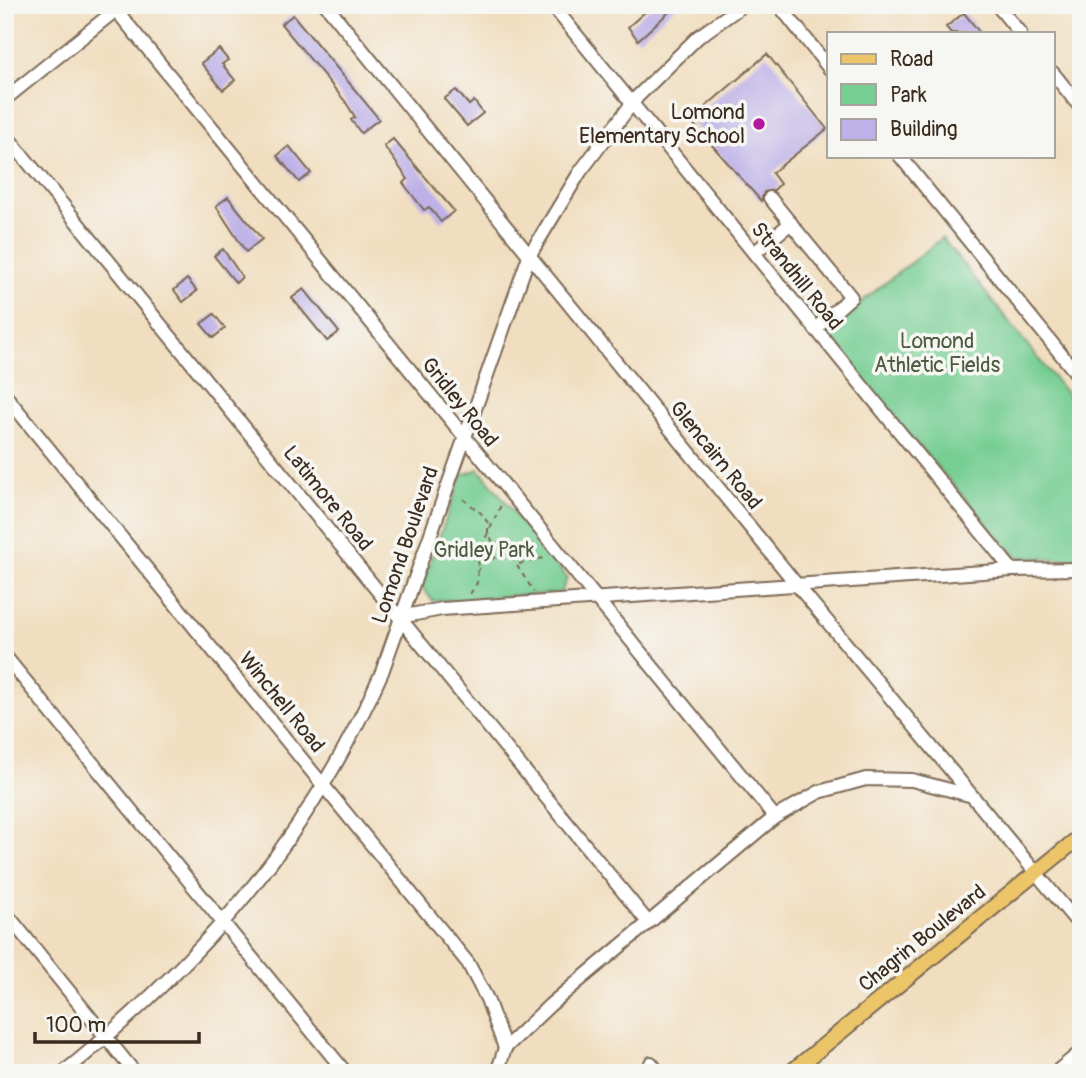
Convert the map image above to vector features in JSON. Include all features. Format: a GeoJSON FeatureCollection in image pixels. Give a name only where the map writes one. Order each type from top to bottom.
{"type":"FeatureCollection","features":[{"type":"Feature","properties":{"kind":"main road","name":"Chagrin Boulevard"},"geometry":{"type":"LineString","coordinates":[[790,1073],[1081,835]]}},
{"type":"Feature","properties":{"kind":"street","name":"Glencairn Road"},"geometry":{"type":"LineString","coordinates":[[326,5],[797,585],[1081,927]]}},
{"type":"Feature","properties":{"kind":"street","name":"Strandhill Road"},"geometry":{"type":"LineString","coordinates":[[552,5],[1012,570]]}},
{"type":"Feature","properties":{"kind":"street","name":"Lomond Boulevard"},"geometry":{"type":"LineString","coordinates":[[63,1073],[175,976],[224,924],[284,848],[359,723],[382,672],[529,256],[580,172],[632,104],[698,37],[743,5]]}},
{"type":"Feature","properties":{"kind":"street"},"geometry":{"type":"LineString","coordinates":[[779,5],[827,65]]}},
{"type":"Feature","properties":{"kind":"street"},"geometry":{"type":"LineString","coordinates":[[997,5],[1019,32]]}},
{"type":"Feature","properties":{"kind":"street"},"geometry":{"type":"LineString","coordinates":[[5,99],[119,8]]}},
{"type":"Feature","properties":{"kind":"street","name":"Gridley Road"},"geometry":{"type":"LineString","coordinates":[[119,8],[464,437],[775,817]]}},
{"type":"Feature","properties":{"kind":"street"},"geometry":{"type":"LineString","coordinates":[[1054,74],[1081,108]]}},
{"type":"Feature","properties":{"kind":"street","name":"Latimore Road"},"geometry":{"type":"LineString","coordinates":[[5,134],[647,921]]}},
{"type":"Feature","properties":{"kind":"street"},"geometry":{"type":"LineString","coordinates":[[902,158],[1081,379]]}},
{"type":"Feature","properties":{"kind":"street"},"geometry":{"type":"LineString","coordinates":[[770,198],[851,297],[815,329]]}},
{"type":"Feature","properties":{"kind":"street"},"geometry":{"type":"LineString","coordinates":[[754,253],[791,223]]}},
{"type":"Feature","properties":{"kind":"street","name":"Winchell Road"},"geometry":{"type":"LineString","coordinates":[[5,395],[468,963],[487,999],[505,1048]]}},
{"type":"Feature","properties":{"kind":"street"},"geometry":{"type":"LineString","coordinates":[[400,617],[442,609],[1012,570],[1081,569]]}},
{"type":"Feature","properties":{"kind":"street"},"geometry":{"type":"LineString","coordinates":[[5,656],[346,1073]]}},
{"type":"Feature","properties":{"kind":"street"},"geometry":{"type":"LineString","coordinates":[[497,1073],[505,1048],[550,1005],[647,921],[775,817],[819,792],[866,779],[912,780],[969,795]]}},
{"type":"Feature","properties":{"kind":"street"},"geometry":{"type":"LineString","coordinates":[[5,912],[135,1073]]}},
{"type":"Feature","properties":{"kind":"street"},"geometry":{"type":"LineString","coordinates":[[1055,1073],[1081,1052]]}},
{"type":"Feature","properties":{"kind":"path"},"geometry":{"type":"LineString","coordinates":[[463,499],[481,513],[488,523],[489,534],[495,547],[518,564],[534,593]]}},
{"type":"Feature","properties":{"kind":"path"},"geometry":{"type":"LineString","coordinates":[[467,597],[477,583],[479,552],[489,534],[497,509],[503,502]]}},
{"type":"Feature","properties":{"kind":"path"},"geometry":{"type":"LineString","coordinates":[[476,573],[484,562],[505,555]]}},
{"type":"Feature","properties":{"kind":"path"},"geometry":{"type":"LineString","coordinates":[[518,564],[528,564],[548,556]]}},
{"type":"Feature","properties":{"kind":"green space","name":"Lomond Athletic Fields"},"geometry":{"type":"Polygon","coordinates":[[[942,238],[1081,412],[1081,560],[1017,557],[820,335],[942,238]]]}},
{"type":"Feature","properties":{"kind":"green space","name":"Gridley Park"},"geometry":{"type":"Polygon","coordinates":[[[479,469],[567,578],[561,593],[433,601],[421,587],[462,475],[479,469]]]}},
{"type":"Feature","properties":{"kind":"building"},"geometry":{"type":"Polygon","coordinates":[[[653,5],[677,5],[638,40],[628,27],[653,5]]]}},
{"type":"Feature","properties":{"kind":"building"},"geometry":{"type":"Polygon","coordinates":[[[964,13],[979,32],[950,32],[946,27],[964,13]]]}},
{"type":"Feature","properties":{"kind":"building"},"geometry":{"type":"Polygon","coordinates":[[[293,15],[379,119],[361,133],[351,120],[355,117],[345,101],[281,24],[293,15]]]}},
{"type":"Feature","properties":{"kind":"building"},"geometry":{"type":"Polygon","coordinates":[[[219,49],[228,60],[222,64],[235,80],[223,90],[201,63],[219,49]]]}},
{"type":"Feature","properties":{"kind":"building","name":"Lomond Elementary School"},"geometry":{"type":"Polygon","coordinates":[[[767,54],[827,129],[772,173],[780,184],[774,190],[764,192],[761,201],[690,120],[767,54]]]}},
{"type":"Feature","properties":{"kind":"building"},"geometry":{"type":"Polygon","coordinates":[[[456,90],[469,105],[474,101],[483,113],[467,126],[444,99],[456,90]]]}},
{"type":"Feature","properties":{"kind":"building"},"geometry":{"type":"Polygon","coordinates":[[[393,139],[454,211],[441,222],[429,207],[424,210],[403,183],[408,179],[384,146],[393,139]]]}},
{"type":"Feature","properties":{"kind":"building"},"geometry":{"type":"Polygon","coordinates":[[[289,146],[311,173],[299,182],[277,156],[289,146]]]}},
{"type":"Feature","properties":{"kind":"building"},"geometry":{"type":"Polygon","coordinates":[[[228,197],[262,239],[246,252],[216,206],[228,197]]]}},
{"type":"Feature","properties":{"kind":"building"},"geometry":{"type":"Polygon","coordinates":[[[223,249],[242,277],[236,283],[214,256],[223,249]]]}},
{"type":"Feature","properties":{"kind":"building"},"geometry":{"type":"Polygon","coordinates":[[[187,279],[197,291],[183,302],[174,290],[187,279]]]}},
{"type":"Feature","properties":{"kind":"building"},"geometry":{"type":"Polygon","coordinates":[[[304,289],[339,332],[327,341],[292,298],[304,289]]]}},
{"type":"Feature","properties":{"kind":"building"},"geometry":{"type":"Polygon","coordinates":[[[214,314],[225,328],[213,338],[201,324],[214,314]]]}},
{"type":"Feature","properties":{"kind":"place","name":"Lomond Elementary School"},"geometry":{"type":"Point","coordinates":[759,124]}}]}
